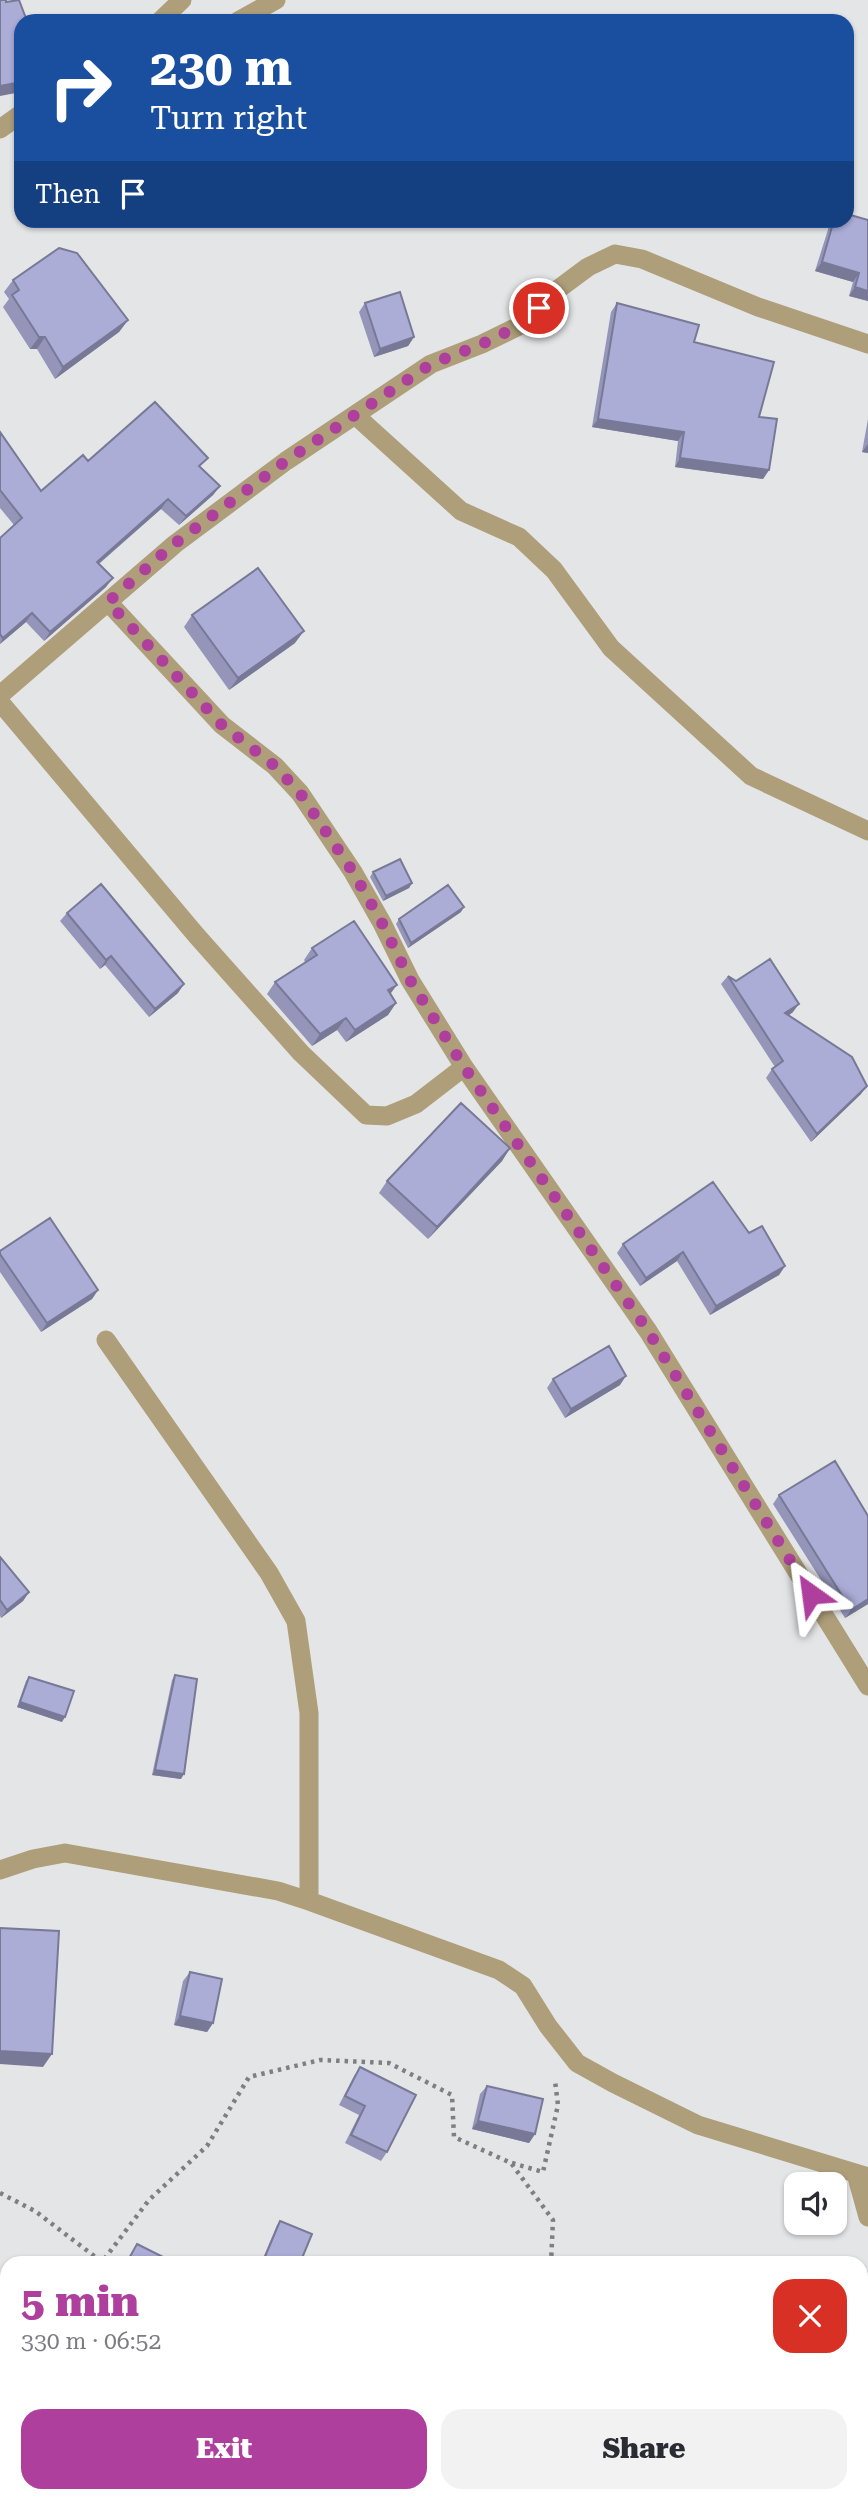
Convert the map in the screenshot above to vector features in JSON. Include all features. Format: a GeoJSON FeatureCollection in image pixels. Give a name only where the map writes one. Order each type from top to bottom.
{"type":"FeatureCollection","features":[{"type":"Feature","properties":{"kind":"street"},"geometry":{"type":"LineString","coordinates":[[167,14],[182,0]]}},
{"type":"Feature","properties":{"kind":"street"},"geometry":{"type":"LineString","coordinates":[[251,14],[276,0]]}},
{"type":"Feature","properties":{"kind":"street"},"geometry":{"type":"LineString","coordinates":[[0,695],[174,544],[286,461],[431,364],[521,325],[557,290],[588,267],[615,254],[642,259],[758,307],[868,344]]}},
{"type":"Feature","properties":{"kind":"street"},"geometry":{"type":"LineString","coordinates":[[355,415],[461,511],[519,537],[554,570],[611,648],[751,776],[868,831]]}},
{"type":"Feature","properties":{"kind":"street"},"geometry":{"type":"LineString","coordinates":[[108,602],[222,725],[275,766],[300,793],[353,872],[410,980],[464,1067],[648,1331],[868,1686]]}},
{"type":"Feature","properties":{"kind":"street"},"geometry":{"type":"LineString","coordinates":[[0,702],[195,935],[300,1053],[366,1115],[387,1116],[416,1104],[464,1067]]}},
{"type":"Feature","properties":{"kind":"street"},"geometry":{"type":"LineString","coordinates":[[106,1340],[268,1573],[296,1621],[309,1713],[309,1901]]}},
{"type":"Feature","properties":{"kind":"street"},"geometry":{"type":"LineString","coordinates":[[0,1870],[33,1859],[65,1853],[278,1891],[499,1970],[523,1986],[548,2026],[578,2063],[698,2125],[862,2176],[868,2217]]}},
{"type":"Feature","properties":{"kind":"path"},"geometry":{"type":"LineString","coordinates":[[107,2256],[149,2200],[207,2146],[249,2077],[320,2060],[389,2063],[452,2095],[454,2137],[511,2163],[543,2172],[558,2105],[555,2078]]}},
{"type":"Feature","properties":{"kind":"path"},"geometry":{"type":"LineString","coordinates":[[511,2163],[553,2220],[551,2256]]}},
{"type":"Feature","properties":{"kind":"path"},"geometry":{"type":"LineString","coordinates":[[0,2193],[35,2211],[94,2256]]}},
{"type":"Feature","properties":{"kind":"building"},"geometry":{"type":"Polygon","coordinates":[[[0,0],[19,0],[24,14],[14,14],[14,83],[0,86],[0,0]]]}},
{"type":"Feature","properties":{"kind":"building"},"geometry":{"type":"Polygon","coordinates":[[[854,216],[868,220],[868,291],[855,287],[859,273],[822,262],[832,228],[854,228],[854,216]]]}},
{"type":"Feature","properties":{"kind":"building"},"geometry":{"type":"Polygon","coordinates":[[[59,248],[77,253],[128,320],[63,367],[45,337],[39,337],[12,295],[19,290],[13,280],[59,248]]]}},
{"type":"Feature","properties":{"kind":"building"},"geometry":{"type":"Polygon","coordinates":[[[400,292],[414,337],[380,349],[365,303],[400,292]]]}},
{"type":"Feature","properties":{"kind":"building"},"geometry":{"type":"Polygon","coordinates":[[[617,303],[699,325],[694,342],[774,362],[759,417],[777,419],[769,470],[680,458],[684,432],[598,419],[617,303]]]}},
{"type":"Feature","properties":{"kind":"building"},"geometry":{"type":"Polygon","coordinates":[[[155,402],[208,458],[199,466],[220,486],[186,516],[168,499],[97,562],[113,578],[50,632],[32,613],[3,638],[0,634],[0,538],[22,518],[0,490],[0,432],[41,491],[83,455],[88,461],[155,402]]]}},
{"type":"Feature","properties":{"kind":"building"},"geometry":{"type":"Polygon","coordinates":[[[258,568],[304,631],[238,678],[192,615],[258,568]]]}},
{"type":"Feature","properties":{"kind":"building"},"geometry":{"type":"Polygon","coordinates":[[[400,859],[412,883],[386,896],[373,872],[400,859]]]}},
{"type":"Feature","properties":{"kind":"building"},"geometry":{"type":"Polygon","coordinates":[[[101,884],[184,984],[155,1009],[111,956],[106,960],[67,913],[101,884]]]}},
{"type":"Feature","properties":{"kind":"building"},"geometry":{"type":"Polygon","coordinates":[[[448,885],[464,907],[411,943],[399,919],[448,885]]]}},
{"type":"Feature","properties":{"kind":"building"},"geometry":{"type":"Polygon","coordinates":[[[354,921],[397,985],[388,990],[396,1003],[355,1030],[346,1018],[320,1034],[275,982],[317,955],[312,948],[354,921]]]}},
{"type":"Feature","properties":{"kind":"building"},"geometry":{"type":"Polygon","coordinates":[[[770,959],[799,1004],[785,1013],[852,1057],[867,1086],[817,1134],[772,1069],[783,1061],[728,976],[736,981],[770,959]]]}},
{"type":"Feature","properties":{"kind":"building"},"geometry":{"type":"Polygon","coordinates":[[[461,1103],[510,1148],[437,1227],[387,1181],[461,1103]]]}},
{"type":"Feature","properties":{"kind":"building"},"geometry":{"type":"Polygon","coordinates":[[[713,1182],[749,1233],[762,1226],[785,1266],[716,1306],[683,1252],[646,1278],[623,1244],[713,1182]]]}},
{"type":"Feature","properties":{"kind":"building"},"geometry":{"type":"Polygon","coordinates":[[[50,1218],[98,1290],[47,1323],[0,1251],[50,1218]]]}},
{"type":"Feature","properties":{"kind":"building"},"geometry":{"type":"Polygon","coordinates":[[[609,1346],[626,1376],[571,1409],[553,1379],[609,1346]]]}},
{"type":"Feature","properties":{"kind":"building"},"geometry":{"type":"Polygon","coordinates":[[[835,1461],[868,1516],[868,1599],[851,1610],[779,1495],[835,1461]]]}},
{"type":"Feature","properties":{"kind":"building"},"geometry":{"type":"Polygon","coordinates":[[[0,1557],[29,1592],[7,1610],[0,1600],[0,1557]]]}},
{"type":"Feature","properties":{"kind":"building"},"geometry":{"type":"Polygon","coordinates":[[[175,1675],[197,1679],[184,1774],[155,1770],[175,1675]]]}},
{"type":"Feature","properties":{"kind":"building"},"geometry":{"type":"Polygon","coordinates":[[[29,1677],[74,1691],[65,1717],[20,1702],[29,1677]]]}},
{"type":"Feature","properties":{"kind":"building"},"geometry":{"type":"Polygon","coordinates":[[[0,1928],[59,1931],[52,2054],[0,2051],[0,1928]]]}},
{"type":"Feature","properties":{"kind":"building"},"geometry":{"type":"Polygon","coordinates":[[[190,1972],[222,1979],[213,2023],[180,2016],[190,1972]]]}},
{"type":"Feature","properties":{"kind":"building"},"geometry":{"type":"Polygon","coordinates":[[[360,2067],[416,2095],[387,2152],[351,2135],[365,2106],[345,2096],[360,2067]]]}},
{"type":"Feature","properties":{"kind":"building"},"geometry":{"type":"Polygon","coordinates":[[[487,2086],[543,2099],[535,2134],[478,2121],[487,2086]]]}},
{"type":"Feature","properties":{"kind":"building"},"geometry":{"type":"Polygon","coordinates":[[[280,2221],[312,2234],[303,2256],[265,2256],[280,2221]]]}},
{"type":"Feature","properties":{"kind":"building"},"geometry":{"type":"Polygon","coordinates":[[[137,2244],[161,2256],[130,2256],[137,2244]]]}},
{"type":"Feature","properties":{"kind":"route"},"geometry":{"type":"LineString","coordinates":[[539,308],[521,325],[431,364],[286,461],[174,544],[108,602],[222,725],[275,766],[300,793],[353,872],[410,980],[464,1067],[648,1331],[811,1594]]}}]}
